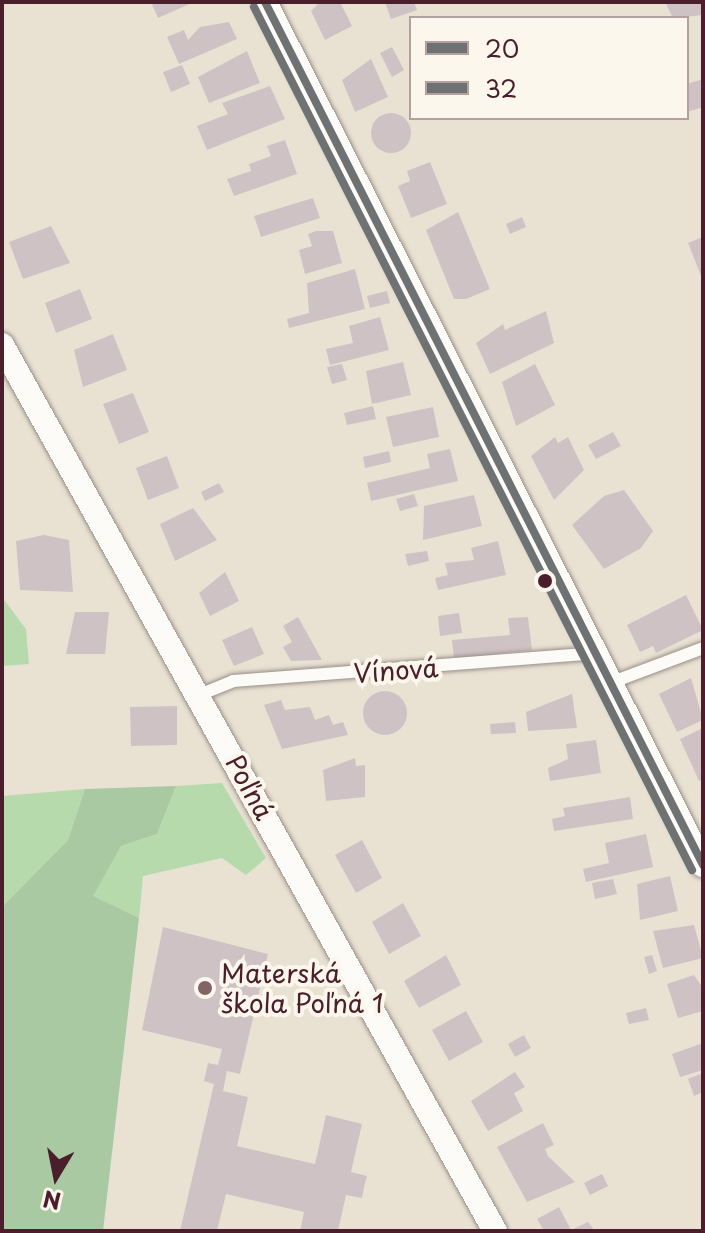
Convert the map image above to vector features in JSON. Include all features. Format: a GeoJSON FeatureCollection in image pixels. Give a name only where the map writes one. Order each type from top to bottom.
{"type":"FeatureCollection","features":[{"type":"Feature","properties":{"kind":"street"},"geometry":{"type":"LineString","coordinates":[[265,2],[703,865]]}},
{"type":"Feature","properties":{"kind":"street","name":"Poľná"},"geometry":{"type":"LineString","coordinates":[[2,345],[495,1231]]}},
{"type":"Feature","properties":{"kind":"lane"},"geometry":{"type":"LineString","coordinates":[[610,683],[703,648]]}},
{"type":"Feature","properties":{"kind":"lane","name":"Vínová"},"geometry":{"type":"LineString","coordinates":[[199,695],[233,681],[595,653]]}},
{"type":"Feature","properties":{"kind":"green space"},"geometry":{"type":"Polygon","coordinates":[[[2,597],[26,629],[29,664],[2,666],[2,597]]]}},
{"type":"Feature","properties":{"kind":"green space"},"geometry":{"type":"Polygon","coordinates":[[[222,783],[266,858],[246,875],[222,858],[143,876],[139,918],[92,896],[121,846],[157,834],[176,786],[222,783]]]}},
{"type":"Feature","properties":{"kind":"green space"},"geometry":{"type":"Polygon","coordinates":[[[176,786],[157,834],[121,846],[93,896],[139,918],[103,1231],[2,1231],[3,906],[68,840],[85,789],[176,786]]]}},
{"type":"Feature","properties":{"kind":"green space"},"geometry":{"type":"Polygon","coordinates":[[[85,789],[68,840],[3,906],[2,1101],[2,796],[85,789]]]}},
{"type":"Feature","properties":{"kind":"building"},"geometry":{"type":"Polygon","coordinates":[[[151,2],[194,2],[158,18],[151,2]]]}},
{"type":"Feature","properties":{"kind":"building"},"geometry":{"type":"Polygon","coordinates":[[[320,2],[340,2],[352,26],[325,40],[311,11],[320,2]]]}},
{"type":"Feature","properties":{"kind":"building"},"geometry":{"type":"Polygon","coordinates":[[[385,2],[414,2],[417,10],[391,19],[385,2]]]}},
{"type":"Feature","properties":{"kind":"building"},"geometry":{"type":"Polygon","coordinates":[[[665,2],[703,2],[703,15],[672,16],[665,2]]]}},
{"type":"Feature","properties":{"kind":"building"},"geometry":{"type":"Polygon","coordinates":[[[229,22],[237,39],[179,64],[167,37],[184,30],[188,40],[200,27],[229,22]]]}},
{"type":"Feature","properties":{"kind":"building"},"geometry":{"type":"Polygon","coordinates":[[[392,47],[404,70],[392,77],[380,53],[392,47]]]}},
{"type":"Feature","properties":{"kind":"building"},"geometry":{"type":"Polygon","coordinates":[[[247,51],[260,83],[209,103],[198,77],[247,51]]]}},
{"type":"Feature","properties":{"kind":"building"},"geometry":{"type":"Polygon","coordinates":[[[371,59],[388,97],[355,112],[342,80],[371,59]]]}},
{"type":"Feature","properties":{"kind":"building"},"geometry":{"type":"Polygon","coordinates":[[[182,65],[190,84],[171,92],[163,72],[182,65]]]}},
{"type":"Feature","properties":{"kind":"building"},"geometry":{"type":"Polygon","coordinates":[[[703,79],[703,107],[689,111],[689,83],[703,79]]]}},
{"type":"Feature","properties":{"kind":"building"},"geometry":{"type":"Polygon","coordinates":[[[270,86],[285,119],[207,150],[197,126],[228,114],[222,103],[270,86]]]}},
{"type":"Feature","properties":{"kind":"building"},"geometry":{"type":"Polygon","coordinates":[[[391,113],[405,119],[411,133],[405,147],[391,153],[377,147],[371,133],[377,119],[391,113]]]}},
{"type":"Feature","properties":{"kind":"building"},"geometry":{"type":"Polygon","coordinates":[[[285,140],[297,174],[234,196],[227,179],[251,171],[249,164],[271,156],[267,146],[285,140]]]}},
{"type":"Feature","properties":{"kind":"building"},"geometry":{"type":"Polygon","coordinates":[[[430,162],[447,204],[411,218],[398,186],[410,181],[407,171],[430,162]]]}},
{"type":"Feature","properties":{"kind":"building"},"geometry":{"type":"Polygon","coordinates":[[[313,198],[320,218],[261,237],[254,216],[313,198]]]}},
{"type":"Feature","properties":{"kind":"building"},"geometry":{"type":"Polygon","coordinates":[[[458,212],[490,289],[466,299],[454,299],[426,230],[458,212]]]}},
{"type":"Feature","properties":{"kind":"building"},"geometry":{"type":"Polygon","coordinates":[[[522,217],[526,227],[510,234],[506,224],[522,217]]]}},
{"type":"Feature","properties":{"kind":"building"},"geometry":{"type":"Polygon","coordinates":[[[51,226],[70,263],[23,279],[9,242],[51,226]]]}},
{"type":"Feature","properties":{"kind":"building"},"geometry":{"type":"Polygon","coordinates":[[[333,231],[342,263],[305,274],[299,250],[312,246],[308,234],[333,231]]]}},
{"type":"Feature","properties":{"kind":"building"},"geometry":{"type":"Polygon","coordinates":[[[703,237],[703,281],[688,243],[703,237]]]}},
{"type":"Feature","properties":{"kind":"building"},"geometry":{"type":"Polygon","coordinates":[[[355,269],[365,309],[289,328],[287,319],[309,313],[307,283],[355,269]]]}},
{"type":"Feature","properties":{"kind":"building"},"geometry":{"type":"Polygon","coordinates":[[[80,289],[92,319],[56,333],[45,303],[80,289]]]}},
{"type":"Feature","properties":{"kind":"building"},"geometry":{"type":"Polygon","coordinates":[[[387,291],[390,303],[370,308],[367,296],[387,291]]]}},
{"type":"Feature","properties":{"kind":"building"},"geometry":{"type":"Polygon","coordinates":[[[546,311],[554,343],[490,374],[476,343],[503,324],[505,330],[546,311]]]}},
{"type":"Feature","properties":{"kind":"building"},"geometry":{"type":"Polygon","coordinates":[[[380,317],[389,350],[330,365],[326,349],[353,343],[349,326],[380,317]]]}},
{"type":"Feature","properties":{"kind":"building"},"geometry":{"type":"Polygon","coordinates":[[[113,334],[127,370],[83,387],[74,350],[113,334]]]}},
{"type":"Feature","properties":{"kind":"building"},"geometry":{"type":"Polygon","coordinates":[[[403,362],[411,395],[372,404],[366,371],[403,362]]]}},
{"type":"Feature","properties":{"kind":"building"},"geometry":{"type":"Polygon","coordinates":[[[342,364],[347,380],[332,384],[327,367],[342,364]]]}},
{"type":"Feature","properties":{"kind":"building"},"geometry":{"type":"Polygon","coordinates":[[[535,364],[555,405],[516,426],[502,382],[535,364]]]}},
{"type":"Feature","properties":{"kind":"building"},"geometry":{"type":"Polygon","coordinates":[[[133,393],[149,432],[119,444],[103,404],[133,393]]]}},
{"type":"Feature","properties":{"kind":"building"},"geometry":{"type":"Polygon","coordinates":[[[373,406],[376,419],[347,425],[344,413],[373,406]]]}},
{"type":"Feature","properties":{"kind":"building"},"geometry":{"type":"Polygon","coordinates":[[[433,407],[439,437],[393,447],[386,417],[433,407]]]}},
{"type":"Feature","properties":{"kind":"building"},"geometry":{"type":"Polygon","coordinates":[[[613,432],[621,446],[596,459],[588,445],[613,432]]]}},
{"type":"Feature","properties":{"kind":"building"},"geometry":{"type":"Polygon","coordinates":[[[555,437],[558,443],[568,437],[584,470],[554,500],[531,456],[555,437]]]}},
{"type":"Feature","properties":{"kind":"building"},"geometry":{"type":"Polygon","coordinates":[[[450,449],[458,481],[371,501],[367,483],[430,468],[427,454],[450,449]]]}},
{"type":"Feature","properties":{"kind":"building"},"geometry":{"type":"Polygon","coordinates":[[[389,451],[391,462],[365,468],[363,457],[389,451]]]}},
{"type":"Feature","properties":{"kind":"building"},"geometry":{"type":"Polygon","coordinates":[[[167,456],[179,488],[148,500],[136,468],[167,456]]]}},
{"type":"Feature","properties":{"kind":"building"},"geometry":{"type":"Polygon","coordinates":[[[219,483],[224,492],[205,501],[201,492],[219,483]]]}},
{"type":"Feature","properties":{"kind":"building"},"geometry":{"type":"Polygon","coordinates":[[[624,490],[653,531],[641,548],[604,569],[572,525],[604,496],[624,490]]]}},
{"type":"Feature","properties":{"kind":"building"},"geometry":{"type":"Polygon","coordinates":[[[414,494],[418,506],[400,511],[396,499],[414,494]]]}},
{"type":"Feature","properties":{"kind":"building"},"geometry":{"type":"Polygon","coordinates":[[[474,495],[482,526],[423,540],[424,506],[474,495]]]}},
{"type":"Feature","properties":{"kind":"building"},"geometry":{"type":"Polygon","coordinates":[[[193,508],[217,540],[175,561],[160,524],[193,508]]]}},
{"type":"Feature","properties":{"kind":"building"},"geometry":{"type":"Polygon","coordinates":[[[44,535],[69,540],[73,592],[20,590],[16,541],[44,535]]]}},
{"type":"Feature","properties":{"kind":"building"},"geometry":{"type":"Polygon","coordinates":[[[498,541],[506,575],[438,590],[435,578],[448,575],[445,563],[474,560],[471,548],[498,541]]]}},
{"type":"Feature","properties":{"kind":"building"},"geometry":{"type":"Polygon","coordinates":[[[427,551],[429,561],[408,566],[405,554],[427,551]]]}},
{"type":"Feature","properties":{"kind":"building"},"geometry":{"type":"Polygon","coordinates":[[[225,572],[239,601],[210,616],[199,593],[225,572]]]}},
{"type":"Feature","properties":{"kind":"building"},"geometry":{"type":"Polygon","coordinates":[[[686,595],[703,630],[656,653],[653,646],[640,652],[627,625],[686,595]]]}},
{"type":"Feature","properties":{"kind":"building"},"geometry":{"type":"Polygon","coordinates":[[[75,612],[109,612],[105,654],[66,654],[75,612]]]}},
{"type":"Feature","properties":{"kind":"building"},"geometry":{"type":"Polygon","coordinates":[[[459,613],[462,633],[440,636],[438,616],[459,613]]]}},
{"type":"Feature","properties":{"kind":"building"},"geometry":{"type":"Polygon","coordinates":[[[298,617],[322,660],[291,661],[283,647],[292,642],[283,626],[298,617]]]}},
{"type":"Feature","properties":{"kind":"building"},"geometry":{"type":"Polygon","coordinates":[[[528,617],[532,650],[454,659],[452,640],[510,635],[508,618],[528,617]]]}},
{"type":"Feature","properties":{"kind":"building"},"geometry":{"type":"Polygon","coordinates":[[[252,627],[264,654],[234,666],[222,640],[252,627]]]}},
{"type":"Feature","properties":{"kind":"building"},"geometry":{"type":"Polygon","coordinates":[[[691,678],[703,720],[677,732],[659,694],[691,678]]]}},
{"type":"Feature","properties":{"kind":"building"},"geometry":{"type":"Polygon","coordinates":[[[385,691],[401,697],[407,713],[401,729],[385,735],[369,729],[363,713],[369,697],[385,691]]]}},
{"type":"Feature","properties":{"kind":"building"},"geometry":{"type":"Polygon","coordinates":[[[572,694],[577,728],[528,731],[526,712],[572,694]]]}},
{"type":"Feature","properties":{"kind":"building"},"geometry":{"type":"Polygon","coordinates":[[[281,700],[285,710],[310,707],[315,720],[329,715],[333,725],[343,722],[348,735],[282,749],[264,705],[281,700]]]}},
{"type":"Feature","properties":{"kind":"building"},"geometry":{"type":"Polygon","coordinates":[[[177,706],[177,745],[131,746],[130,707],[177,706]]]}},
{"type":"Feature","properties":{"kind":"building"},"geometry":{"type":"Polygon","coordinates":[[[515,722],[516,733],[491,734],[490,724],[515,722]]]}},
{"type":"Feature","properties":{"kind":"building"},"geometry":{"type":"Polygon","coordinates":[[[703,728],[703,780],[699,781],[680,739],[703,728]]]}},
{"type":"Feature","properties":{"kind":"building"},"geometry":{"type":"Polygon","coordinates":[[[596,740],[601,773],[550,781],[548,768],[568,759],[566,744],[596,740]]]}},
{"type":"Feature","properties":{"kind":"building"},"geometry":{"type":"Polygon","coordinates":[[[355,758],[356,766],[365,765],[365,797],[326,801],[323,770],[355,758]]]}},
{"type":"Feature","properties":{"kind":"building"},"geometry":{"type":"Polygon","coordinates":[[[630,797],[633,819],[554,831],[552,819],[565,816],[563,808],[630,797]]]}},
{"type":"Feature","properties":{"kind":"building"},"geometry":{"type":"Polygon","coordinates":[[[646,834],[653,867],[586,882],[583,869],[609,863],[605,843],[646,834]]]}},
{"type":"Feature","properties":{"kind":"building"},"geometry":{"type":"Polygon","coordinates":[[[362,840],[382,878],[356,893],[335,855],[362,840]]]}},
{"type":"Feature","properties":{"kind":"building"},"geometry":{"type":"Polygon","coordinates":[[[670,876],[678,911],[640,920],[637,884],[670,876]]]}},
{"type":"Feature","properties":{"kind":"building"},"geometry":{"type":"Polygon","coordinates":[[[613,879],[617,894],[595,899],[592,883],[613,879]]]}},
{"type":"Feature","properties":{"kind":"building"},"geometry":{"type":"Polygon","coordinates":[[[403,903],[421,936],[389,954],[372,922],[403,903]]]}},
{"type":"Feature","properties":{"kind":"building"},"geometry":{"type":"Polygon","coordinates":[[[694,925],[703,958],[663,968],[653,931],[694,925]]]}},
{"type":"Feature","properties":{"kind":"building"},"geometry":{"type":"Polygon","coordinates":[[[163,927],[268,954],[240,1074],[227,1071],[223,1091],[248,1097],[237,1146],[315,1164],[326,1115],[362,1124],[351,1172],[367,1176],[362,1198],[346,1195],[338,1231],[300,1231],[304,1212],[226,1194],[217,1231],[180,1231],[214,1084],[204,1081],[208,1063],[218,1065],[222,1049],[142,1030],[163,927]]]}},
{"type":"Feature","properties":{"kind":"building"},"geometry":{"type":"Polygon","coordinates":[[[446,955],[461,985],[419,1008],[404,981],[446,955]]]}},
{"type":"Feature","properties":{"kind":"building"},"geometry":{"type":"Polygon","coordinates":[[[652,955],[657,971],[649,974],[644,957],[652,955]]]}},
{"type":"Feature","properties":{"kind":"building"},"geometry":{"type":"Polygon","coordinates":[[[694,975],[703,988],[703,1011],[678,1018],[667,984],[694,975]]]}},
{"type":"Feature","properties":{"kind":"building"},"geometry":{"type":"Polygon","coordinates":[[[646,1008],[649,1020],[629,1024],[626,1013],[646,1008]]]}},
{"type":"Feature","properties":{"kind":"building"},"geometry":{"type":"Polygon","coordinates":[[[466,1011],[483,1042],[449,1061],[432,1030],[466,1011]]]}},
{"type":"Feature","properties":{"kind":"building"},"geometry":{"type":"Polygon","coordinates":[[[524,1035],[531,1048],[515,1057],[508,1044],[524,1035]]]}},
{"type":"Feature","properties":{"kind":"building"},"geometry":{"type":"Polygon","coordinates":[[[703,1043],[703,1070],[680,1077],[672,1054],[703,1043]]]}},
{"type":"Feature","properties":{"kind":"building"},"geometry":{"type":"Polygon","coordinates":[[[515,1072],[525,1087],[514,1093],[523,1111],[488,1131],[471,1101],[515,1072]]]}},
{"type":"Feature","properties":{"kind":"building"},"geometry":{"type":"Polygon","coordinates":[[[703,1073],[703,1092],[694,1096],[688,1079],[703,1073]]]}},
{"type":"Feature","properties":{"kind":"building"},"geometry":{"type":"Polygon","coordinates":[[[543,1123],[554,1145],[545,1149],[548,1156],[575,1182],[527,1202],[497,1147],[543,1123]]]}},
{"type":"Feature","properties":{"kind":"building"},"geometry":{"type":"Polygon","coordinates":[[[602,1174],[608,1186],[590,1195],[584,1183],[602,1174]]]}},
{"type":"Feature","properties":{"kind":"building"},"geometry":{"type":"Polygon","coordinates":[[[559,1207],[571,1230],[588,1222],[595,1231],[544,1231],[537,1219],[559,1207]]]}},
{"type":"Feature","properties":{"kind":"transit line","name":"20"},"geometry":{"type":"LineString","coordinates":[[265,2],[703,865]]}},
{"type":"Feature","properties":{"kind":"transit line","name":"32"},"geometry":{"type":"LineString","coordinates":[[254,7],[692,870]]}},
{"type":"Feature","properties":{"kind":"place","name":"Materská škola Poľná 1"},"geometry":{"type":"Point","coordinates":[205,988]}}]}
